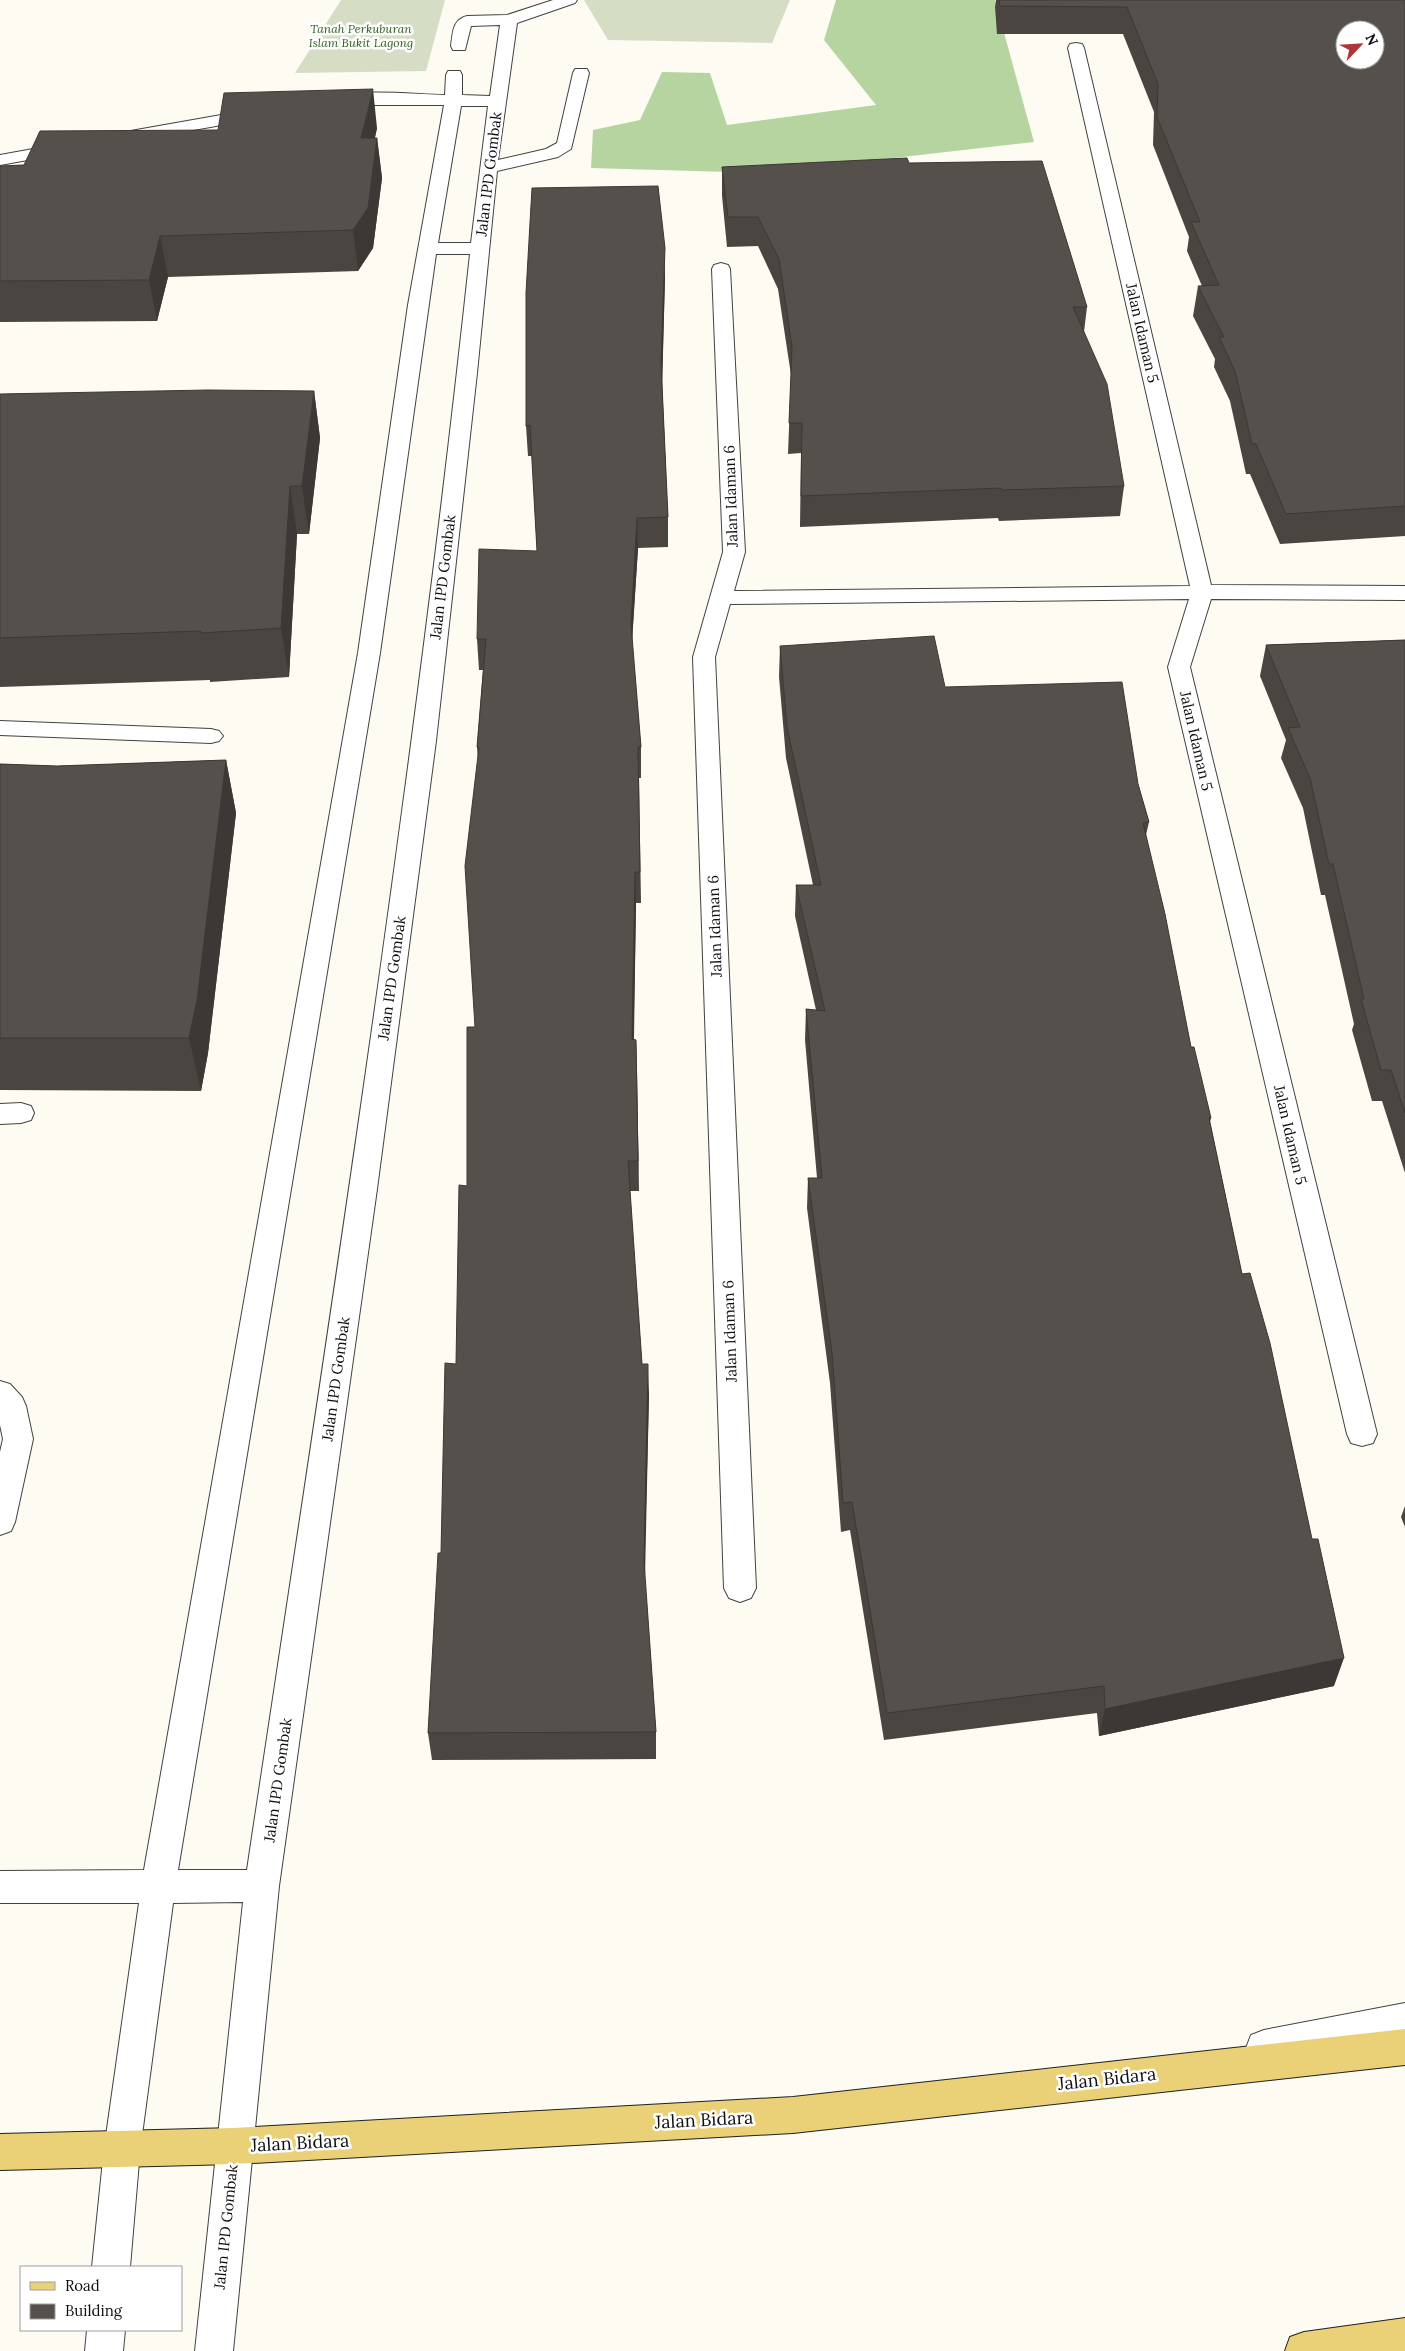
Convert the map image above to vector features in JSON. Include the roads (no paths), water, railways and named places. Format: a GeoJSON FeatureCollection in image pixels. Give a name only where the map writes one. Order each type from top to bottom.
{"type":"FeatureCollection","features":[{"type":"Feature","properties":{"kind":"main road","name":"Jalan Bidara"},"geometry":{"type":"LineString","coordinates":[[0,2152],[234,2146],[793,2115],[1405,2047]]}},
{"type":"Feature","properties":{"kind":"main road"},"geometry":{"type":"LineString","coordinates":[[1304,2351],[1405,2337]]}},
{"type":"Feature","properties":{"kind":"street"},"geometry":{"type":"LineString","coordinates":[[459,46],[463,24],[467,21],[509,20],[569,0]]}},
{"type":"Feature","properties":{"kind":"street"},"geometry":{"type":"LineString","coordinates":[[498,101],[509,20]]}},
{"type":"Feature","properties":{"kind":"street","name":"Jalan Idaman 5"},"geometry":{"type":"LineString","coordinates":[[1076,48],[1202,592],[1178,667],[1362,1434]]}},
{"type":"Feature","properties":{"kind":"street"},"geometry":{"type":"LineString","coordinates":[[488,168],[552,153],[566,145],[581,73]]}},
{"type":"Feature","properties":{"kind":"street"},"geometry":{"type":"LineString","coordinates":[[111,2266],[122,2150],[158,1887],[369,654],[453,87]]}},
{"type":"Feature","properties":{"kind":"street","name":"Jalan IPD Gombak"},"geometry":{"type":"LineString","coordinates":[[214,2351],[262,1886],[363,1189],[424,741],[488,168],[498,101],[453,87],[371,99],[317,104]]}},
{"type":"Feature","properties":{"kind":"street"},"geometry":{"type":"LineString","coordinates":[[108,140],[271,112]]}},
{"type":"Feature","properties":{"kind":"street"},"geometry":{"type":"LineString","coordinates":[[0,160],[78,146]]}},
{"type":"Feature","properties":{"kind":"street"},"geometry":{"type":"LineString","coordinates":[[428,248],[479,249]]}},
{"type":"Feature","properties":{"kind":"street","name":"Jalan Idaman 6"},"geometry":{"type":"LineString","coordinates":[[722,269],[734,552],[704,657],[740,1588]]}},
{"type":"Feature","properties":{"kind":"street"},"geometry":{"type":"LineString","coordinates":[[721,598],[1202,592],[1405,593]]}},
{"type":"Feature","properties":{"kind":"street"},"geometry":{"type":"LineString","coordinates":[[0,728],[211,736]]}},
{"type":"Feature","properties":{"kind":"street"},"geometry":{"type":"LineString","coordinates":[[0,1393],[11,1406],[18,1439],[0,1522]]}},
{"type":"Feature","properties":{"kind":"street"},"geometry":{"type":"LineString","coordinates":[[0,1887],[262,1886]]}},
{"type":"Feature","properties":{"kind":"street"},"geometry":{"type":"LineString","coordinates":[[1105,2080],[1405,2020]]}},
{"type":"Feature","properties":{"kind":"street"},"geometry":{"type":"LineString","coordinates":[[104,2351],[106,2331]]}},
{"type":"Feature","properties":{"kind":"park label","name":"Tanah Perkuburan Islam Bukit Lagong"},"geometry":{"type":"Point","coordinates":[361,36]}}]}
